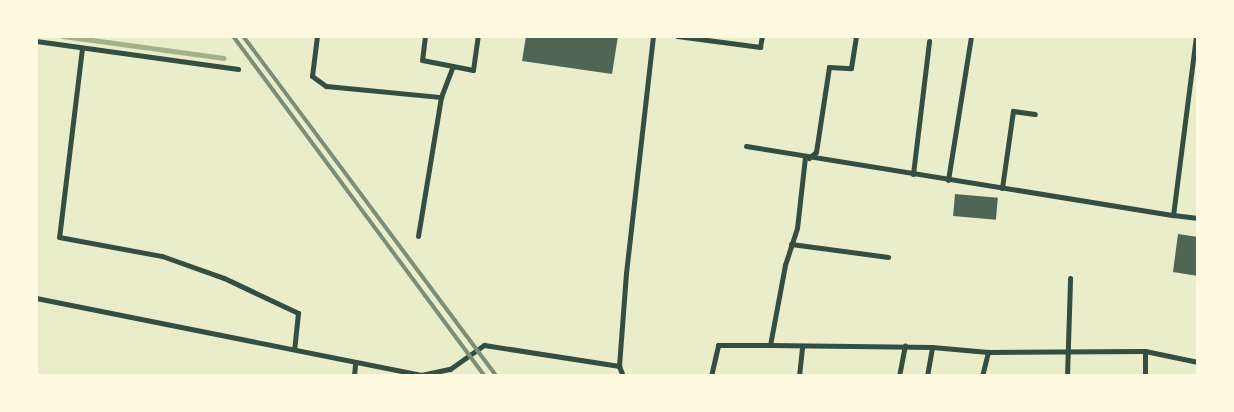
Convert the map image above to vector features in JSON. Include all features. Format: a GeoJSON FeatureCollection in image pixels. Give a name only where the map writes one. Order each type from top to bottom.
{"type":"FeatureCollection","features":[{"type":"Feature","properties":{"kind":"street"},"geometry":{"type":"LineString","coordinates":[[317,36],[312,76],[326,86],[441,97]]}},
{"type":"Feature","properties":{"kind":"street"},"geometry":{"type":"LineString","coordinates":[[425,36],[422,60],[473,70],[478,36]]}},
{"type":"Feature","properties":{"kind":"street"},"geometry":{"type":"LineString","coordinates":[[623,376],[619,366],[653,36]]}},
{"type":"Feature","properties":{"kind":"street"},"geometry":{"type":"LineString","coordinates":[[677,36],[760,47],[762,36]]}},
{"type":"Feature","properties":{"kind":"street"},"geometry":{"type":"LineString","coordinates":[[770,345],[791,244],[797,228],[807,158],[816,152],[829,68],[851,68],[856,36]]}},
{"type":"Feature","properties":{"kind":"street"},"geometry":{"type":"LineString","coordinates":[[948,180],[970,36]]}},
{"type":"Feature","properties":{"kind":"street"},"geometry":{"type":"LineString","coordinates":[[1173,214],[1196,36]]}},
{"type":"Feature","properties":{"kind":"street"},"geometry":{"type":"LineString","coordinates":[[36,41],[238,69]]}},
{"type":"Feature","properties":{"kind":"street"},"geometry":{"type":"LineString","coordinates":[[913,174],[929,41]]}},
{"type":"Feature","properties":{"kind":"street"},"geometry":{"type":"LineString","coordinates":[[82,48],[59,237],[162,256],[233,282],[298,313],[294,349]]}},
{"type":"Feature","properties":{"kind":"street"},"geometry":{"type":"LineString","coordinates":[[418,236],[441,97],[453,66]]}},
{"type":"Feature","properties":{"kind":"street"},"geometry":{"type":"LineString","coordinates":[[1002,188],[1013,111],[1035,114]]}},
{"type":"Feature","properties":{"kind":"street"},"geometry":{"type":"LineString","coordinates":[[746,146],[807,158],[1198,218]]}},
{"type":"Feature","properties":{"kind":"street"},"geometry":{"type":"LineString","coordinates":[[791,244],[888,257]]}},
{"type":"Feature","properties":{"kind":"street"},"geometry":{"type":"LineString","coordinates":[[1067,376],[1066,353],[1070,278]]}},
{"type":"Feature","properties":{"kind":"street"},"geometry":{"type":"LineString","coordinates":[[36,298],[294,349],[355,364],[421,375],[450,369],[484,345],[619,366]]}},
{"type":"Feature","properties":{"kind":"street"},"geometry":{"type":"LineString","coordinates":[[711,376],[718,345],[904,346],[988,352],[1145,351],[1198,362]]}},
{"type":"Feature","properties":{"kind":"street"},"geometry":{"type":"LineString","coordinates":[[799,376],[802,346]]}},
{"type":"Feature","properties":{"kind":"street"},"geometry":{"type":"LineString","coordinates":[[899,376],[904,346]]}},
{"type":"Feature","properties":{"kind":"street"},"geometry":{"type":"LineString","coordinates":[[927,376],[932,347]]}},
{"type":"Feature","properties":{"kind":"street"},"geometry":{"type":"LineString","coordinates":[[1145,351],[1145,376]]}},
{"type":"Feature","properties":{"kind":"street"},"geometry":{"type":"LineString","coordinates":[[982,376],[988,352]]}},
{"type":"Feature","properties":{"kind":"street"},"geometry":{"type":"LineString","coordinates":[[354,376],[355,364]]}},
{"type":"Feature","properties":{"kind":"building"},"geometry":{"type":"Polygon","coordinates":[[[526,36],[618,36],[612,74],[522,61],[526,36]]]}},
{"type":"Feature","properties":{"kind":"building"},"geometry":{"type":"Polygon","coordinates":[[[955,194],[998,198],[996,220],[953,216],[955,194]]]}},
{"type":"Feature","properties":{"kind":"building"},"geometry":{"type":"Polygon","coordinates":[[[1178,234],[1198,237],[1198,276],[1173,272],[1178,234]]]}},
{"type":"Feature","properties":{"kind":"waterway"},"geometry":{"type":"LineString","coordinates":[[63,36],[223,58]]}},
{"type":"Feature","properties":{"kind":"railway"},"geometry":{"type":"LineString","coordinates":[[233,36],[485,376]]}},
{"type":"Feature","properties":{"kind":"railway"},"geometry":{"type":"LineString","coordinates":[[243,36],[496,376]]}}]}
